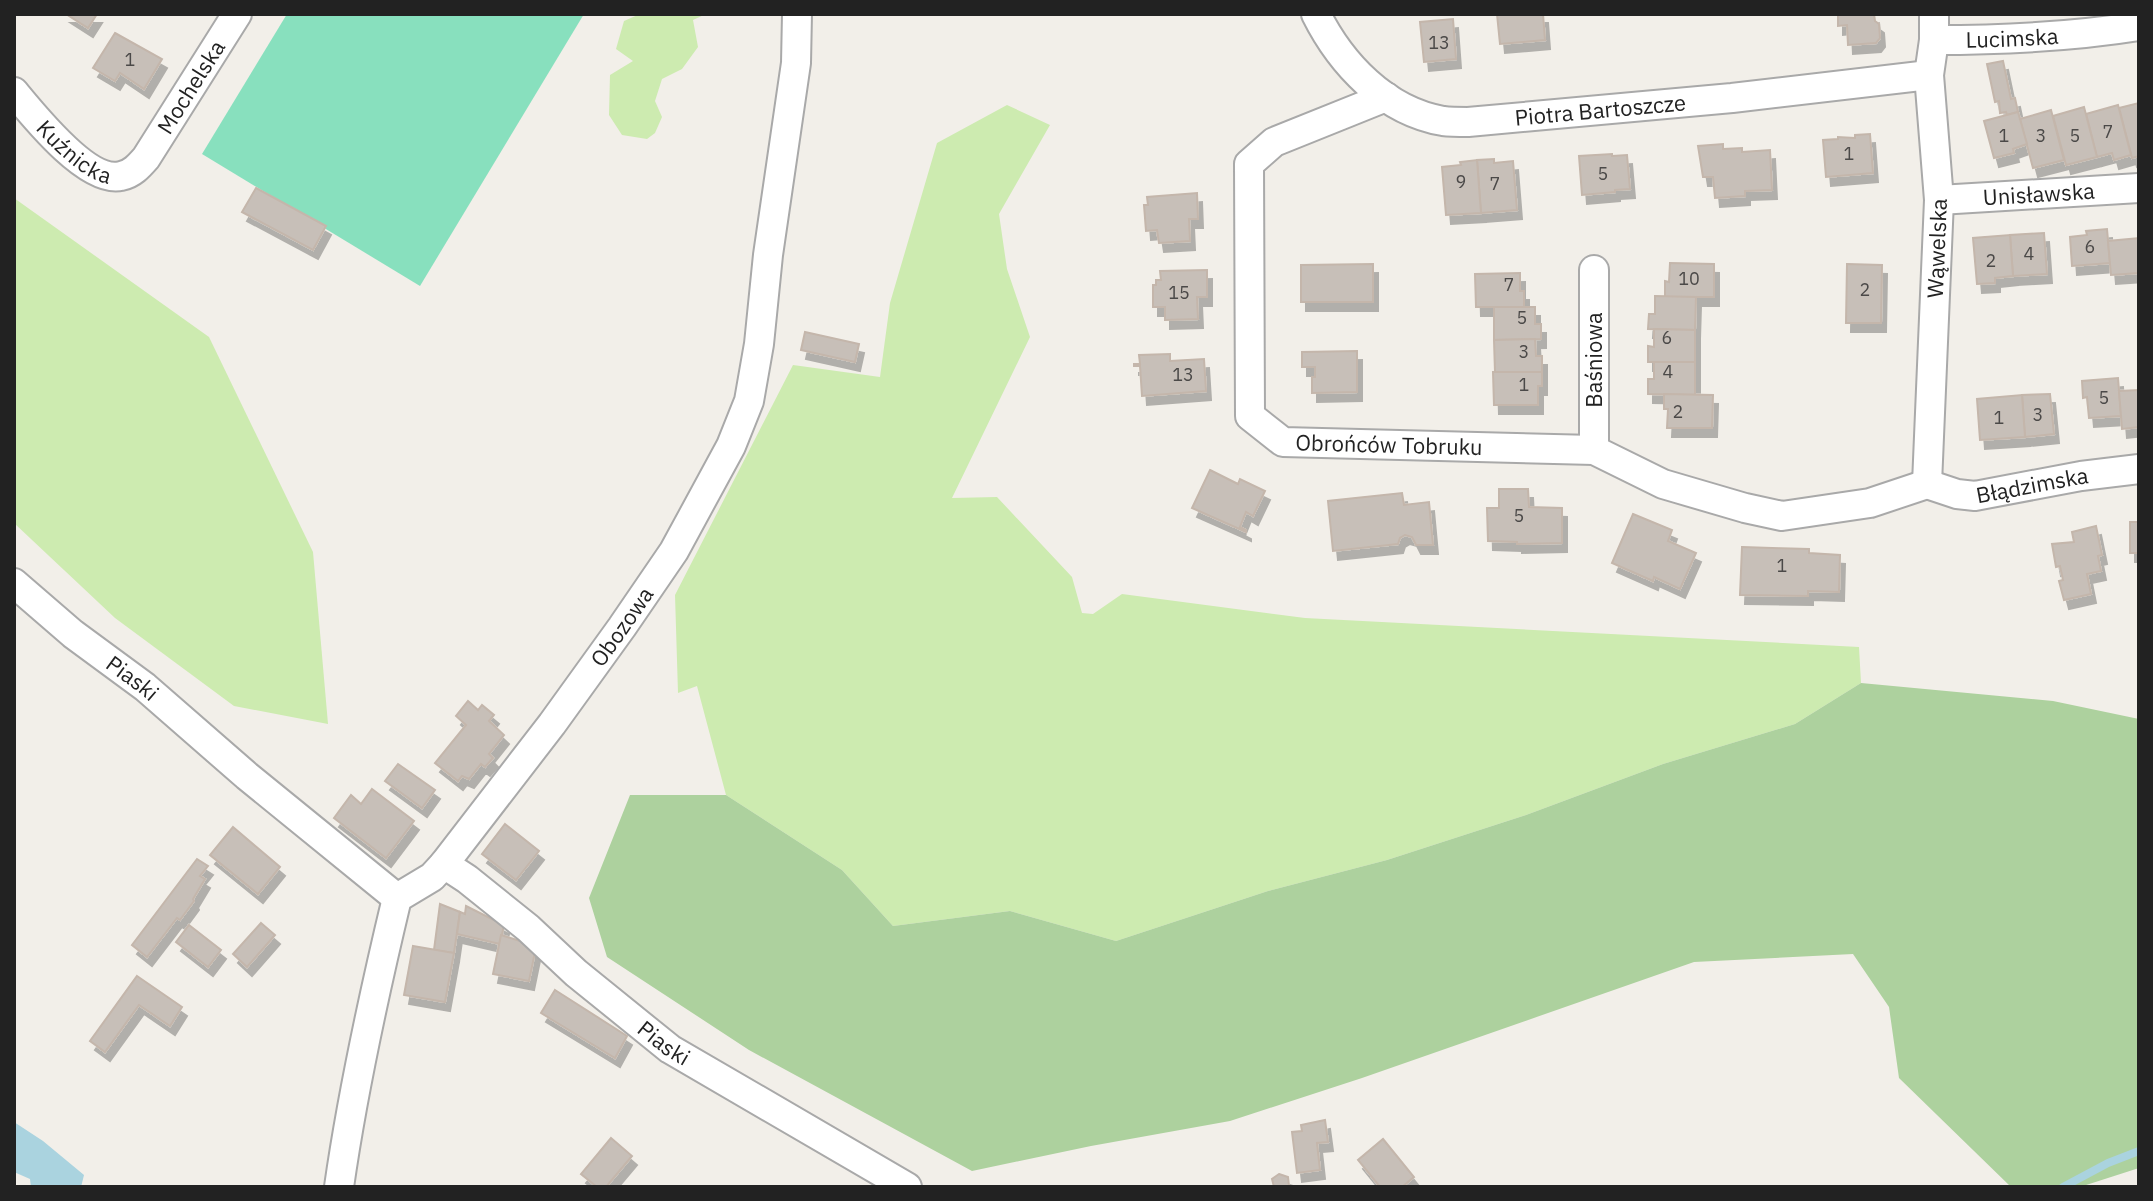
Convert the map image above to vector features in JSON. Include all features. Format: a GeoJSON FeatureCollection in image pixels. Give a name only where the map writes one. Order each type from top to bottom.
{"type":"FeatureCollection","features":[{"type":"Feature","properties":{"kind":"street","name":"Mochelska"},"geometry":{"type":"LineString","coordinates":[[146,158],[237,14]]}},
{"type":"Feature","properties":{"kind":"street","name":"Obozowa"},"geometry":{"type":"LineString","coordinates":[[397,898],[432,877],[444,864],[543,735],[674,551],[731,446],[749,401],[757,355],[796,63],[797,14]]}},
{"type":"Feature","properties":{"kind":"street","name":"Piotra Bartoszcze"},"geometry":{"type":"LineString","coordinates":[[1316,14],[1334,47],[1373,88],[1403,107],[1441,121],[1468,122],[1732,98],[1929,75]]}},
{"type":"Feature","properties":{"kind":"street","name":"Lucimska"},"geometry":{"type":"LineString","coordinates":[[1934,27],[2011,40],[2139,26]]}},
{"type":"Feature","properties":{"kind":"street","name":"Wąwelska"},"geometry":{"type":"LineString","coordinates":[[1927,484],[1939,200],[1929,75],[1934,27]]}},
{"type":"Feature","properties":{"kind":"street","name":"Kuźnicka"},"geometry":{"type":"LineString","coordinates":[[14,92],[66,149],[94,172],[106,177],[119,177],[135,170],[146,158]]}},
{"type":"Feature","properties":{"kind":"street","name":"Obrońców Tobruku"},"geometry":{"type":"LineString","coordinates":[[1386,97],[1274,142],[1249,164],[1250,416],[1283,442],[1594,450],[1663,484],[1782,516],[1870,503],[1927,484]]}},
{"type":"Feature","properties":{"kind":"street","name":"Unisławska"},"geometry":{"type":"LineString","coordinates":[[1939,200],[2139,188]]}},
{"type":"Feature","properties":{"kind":"street","name":"Baśniowa"},"geometry":{"type":"LineString","coordinates":[[1594,270],[1594,450]]}},
{"type":"Feature","properties":{"kind":"street","name":"Błądzimska"},"geometry":{"type":"LineString","coordinates":[[1927,484],[1957,494],[1975,496],[2081,476],[2139,469]]}},
{"type":"Feature","properties":{"kind":"street","name":"Piaski"},"geometry":{"type":"LineString","coordinates":[[14,583],[73,634],[145,687],[247,776],[397,898]]}},
{"type":"Feature","properties":{"kind":"street","name":"Piaski"},"geometry":{"type":"LineString","coordinates":[[444,864],[528,928],[576,973],[670,1049],[907,1187]]}},
{"type":"Feature","properties":{"kind":"street"},"geometry":{"type":"LineString","coordinates":[[339,1187],[368,1022],[397,898]]}},
{"type":"Feature","properties":{"kind":"green space"},"geometry":{"type":"Polygon","coordinates":[[[287,14],[584,14],[420,286],[202,154],[287,14]]]}},
{"type":"Feature","properties":{"kind":"green space"},"geometry":{"type":"Polygon","coordinates":[[[640,14],[706,14],[693,20],[698,47],[682,69],[662,79],[655,101],[662,117],[655,133],[647,139],[622,135],[609,115],[610,75],[633,61],[616,49],[624,21],[640,14]]]}},
{"type":"Feature","properties":{"kind":"green space"},"geometry":{"type":"Polygon","coordinates":[[[1007,105],[1050,125],[999,214],[1007,269],[1030,337],[952,498],[997,497],[1072,577],[1082,613],[1093,614],[1122,594],[1305,618],[1859,647],[1861,683],[1795,724],[1663,764],[1526,815],[1387,860],[1268,891],[1116,941],[1010,911],[893,926],[842,870],[726,795],[697,686],[678,693],[675,595],[793,365],[880,377],[890,303],[937,143],[1007,105]]]}},
{"type":"Feature","properties":{"kind":"green space"},"geometry":{"type":"Polygon","coordinates":[[[14,198],[209,337],[313,552],[328,724],[234,706],[115,618],[14,523],[14,198]]]}},
{"type":"Feature","properties":{"kind":"green space"},"geometry":{"type":"Polygon","coordinates":[[[1861,683],[2053,701],[2139,719],[2139,1168],[2080,1187],[2011,1187],[1899,1078],[1889,1007],[1853,954],[1694,962],[1230,1121],[972,1171],[749,1050],[607,957],[589,898],[630,795],[726,795],[842,870],[893,926],[1010,911],[1116,941],[1268,891],[1387,860],[1526,815],[1663,764],[1795,724],[1861,683]]]}},
{"type":"Feature","properties":{"kind":"water"},"geometry":{"type":"Polygon","coordinates":[[[14,1122],[84,1175],[81,1187],[31,1187],[30,1179],[14,1172],[14,1122]]]}},
{"type":"Feature","properties":{"kind":"building"},"geometry":{"type":"Polygon","coordinates":[[[66,14],[97,14],[88,28],[66,14]]]}},
{"type":"Feature","properties":{"kind":"building"},"geometry":{"type":"Polygon","coordinates":[[[1497,14],[1543,14],[1545,40],[1500,44],[1497,14]]]}},
{"type":"Feature","properties":{"kind":"building"},"geometry":{"type":"Polygon","coordinates":[[[1838,14],[1874,14],[1879,24],[1880,38],[1876,43],[1848,45],[1847,25],[1838,26],[1838,14]]]}},
{"type":"Feature","properties":{"kind":"building"},"geometry":{"type":"Polygon","coordinates":[[[1453,19],[1456,59],[1424,62],[1420,22],[1453,19]]]}},
{"type":"Feature","properties":{"kind":"building"},"geometry":{"type":"Polygon","coordinates":[[[115,33],[162,59],[144,89],[120,73],[115,81],[93,68],[115,33]]]}},
{"type":"Feature","properties":{"kind":"building"},"geometry":{"type":"Polygon","coordinates":[[[2003,61],[2011,99],[2015,98],[2018,112],[2007,115],[2006,112],[2000,113],[1999,101],[1995,102],[1987,64],[2003,61]]]}},
{"type":"Feature","properties":{"kind":"building"},"geometry":{"type":"Polygon","coordinates":[[[2139,103],[2139,156],[2132,158],[2119,108],[2139,103]]]}},
{"type":"Feature","properties":{"kind":"building"},"geometry":{"type":"Polygon","coordinates":[[[2118,105],[2131,155],[2114,160],[2112,153],[2097,157],[2086,114],[2118,105]]]}},
{"type":"Feature","properties":{"kind":"building"},"geometry":{"type":"Polygon","coordinates":[[[2084,107],[2097,157],[2066,165],[2053,116],[2084,107]]]}},
{"type":"Feature","properties":{"kind":"building"},"geometry":{"type":"Polygon","coordinates":[[[2051,110],[2064,160],[2033,168],[2020,119],[2051,110]]]}},
{"type":"Feature","properties":{"kind":"building"},"geometry":{"type":"Polygon","coordinates":[[[2018,112],[2027,144],[2013,149],[2014,153],[1994,158],[1984,121],[2018,112]]]}},
{"type":"Feature","properties":{"kind":"building"},"geometry":{"type":"Polygon","coordinates":[[[1870,134],[1873,173],[1826,177],[1823,140],[1870,134]]]}},
{"type":"Feature","properties":{"kind":"building"},"geometry":{"type":"Polygon","coordinates":[[[1723,144],[1723,149],[1742,148],[1742,152],[1770,150],[1772,190],[1745,191],[1745,196],[1715,198],[1713,177],[1703,177],[1698,146],[1723,144]]]}},
{"type":"Feature","properties":{"kind":"building"},"geometry":{"type":"Polygon","coordinates":[[[1627,155],[1630,189],[1582,195],[1579,156],[1627,155]]]}},
{"type":"Feature","properties":{"kind":"building"},"geometry":{"type":"Polygon","coordinates":[[[1494,159],[1494,163],[1513,161],[1517,210],[1481,213],[1477,160],[1494,159]]]}},
{"type":"Feature","properties":{"kind":"building"},"geometry":{"type":"Polygon","coordinates":[[[1477,160],[1481,213],[1446,215],[1442,167],[1477,160]]]}},
{"type":"Feature","properties":{"kind":"building"},"geometry":{"type":"Polygon","coordinates":[[[256,188],[326,226],[313,250],[242,212],[256,188]]]}},
{"type":"Feature","properties":{"kind":"building"},"geometry":{"type":"Polygon","coordinates":[[[1197,193],[1198,219],[1189,219],[1190,241],[1159,243],[1157,230],[1146,231],[1144,205],[1148,205],[1147,197],[1197,193]]]}},
{"type":"Feature","properties":{"kind":"building"},"geometry":{"type":"Polygon","coordinates":[[[2107,229],[2110,263],[2072,266],[2070,237],[2087,235],[2086,231],[2107,229]]]}},
{"type":"Feature","properties":{"kind":"building"},"geometry":{"type":"Polygon","coordinates":[[[2044,233],[2047,274],[2013,276],[2010,235],[2044,233]]]}},
{"type":"Feature","properties":{"kind":"building"},"geometry":{"type":"Polygon","coordinates":[[[2010,235],[2013,276],[1995,278],[1995,283],[1977,284],[1973,238],[2010,235]]]}},
{"type":"Feature","properties":{"kind":"building"},"geometry":{"type":"Polygon","coordinates":[[[2139,238],[2139,273],[2111,275],[2108,241],[2139,238]]]}},
{"type":"Feature","properties":{"kind":"building"},"geometry":{"type":"Polygon","coordinates":[[[1670,263],[1714,264],[1714,297],[1665,297],[1670,263]]]}},
{"type":"Feature","properties":{"kind":"building"},"geometry":{"type":"Polygon","coordinates":[[[1373,264],[1373,302],[1301,302],[1301,265],[1373,264]]]}},
{"type":"Feature","properties":{"kind":"building"},"geometry":{"type":"Polygon","coordinates":[[[1847,264],[1882,265],[1881,323],[1846,323],[1847,264]]]}},
{"type":"Feature","properties":{"kind":"building"},"geometry":{"type":"Polygon","coordinates":[[[1207,270],[1207,297],[1197,297],[1198,319],[1165,320],[1165,307],[1153,307],[1153,285],[1156,285],[1156,280],[1161,280],[1160,271],[1207,270]]]}},
{"type":"Feature","properties":{"kind":"building"},"geometry":{"type":"Polygon","coordinates":[[[1520,273],[1524,307],[1476,307],[1475,274],[1520,273]]]}},
{"type":"Feature","properties":{"kind":"building"},"geometry":{"type":"Polygon","coordinates":[[[1655,296],[1696,297],[1695,330],[1648,329],[1649,314],[1655,314],[1655,296]]]}},
{"type":"Feature","properties":{"kind":"building"},"geometry":{"type":"Polygon","coordinates":[[[1494,307],[1535,307],[1535,324],[1541,324],[1541,339],[1494,340],[1494,307]]]}},
{"type":"Feature","properties":{"kind":"building"},"geometry":{"type":"Polygon","coordinates":[[[1654,329],[1695,330],[1695,362],[1648,362],[1648,346],[1654,347],[1654,329]]]}},
{"type":"Feature","properties":{"kind":"building"},"geometry":{"type":"Polygon","coordinates":[[[805,332],[859,344],[855,362],[801,350],[805,332]]]}},
{"type":"Feature","properties":{"kind":"building"},"geometry":{"type":"Polygon","coordinates":[[[1535,339],[1536,356],[1542,356],[1542,372],[1495,372],[1494,340],[1535,339]]]}},
{"type":"Feature","properties":{"kind":"building"},"geometry":{"type":"Polygon","coordinates":[[[1357,351],[1357,392],[1312,393],[1315,367],[1302,367],[1302,352],[1357,351]]]}},
{"type":"Feature","properties":{"kind":"building"},"geometry":{"type":"Polygon","coordinates":[[[1170,354],[1170,361],[1204,359],[1206,391],[1142,396],[1140,366],[1134,366],[1140,364],[1139,355],[1170,354]]]}},
{"type":"Feature","properties":{"kind":"building"},"geometry":{"type":"Polygon","coordinates":[[[1654,362],[1695,362],[1695,395],[1648,394],[1648,379],[1654,379],[1654,362]]]}},
{"type":"Feature","properties":{"kind":"building"},"geometry":{"type":"Polygon","coordinates":[[[1493,372],[1542,372],[1538,405],[1494,405],[1493,372]]]}},
{"type":"Feature","properties":{"kind":"building"},"geometry":{"type":"Polygon","coordinates":[[[2118,378],[2121,416],[2089,418],[2082,381],[2118,378]]]}},
{"type":"Feature","properties":{"kind":"building"},"geometry":{"type":"Polygon","coordinates":[[[2139,390],[2139,427],[2122,429],[2119,391],[2139,390]]]}},
{"type":"Feature","properties":{"kind":"building"},"geometry":{"type":"Polygon","coordinates":[[[1664,394],[1713,395],[1712,428],[1667,428],[1668,409],[1664,409],[1664,394]]]}},
{"type":"Feature","properties":{"kind":"building"},"geometry":{"type":"Polygon","coordinates":[[[2050,394],[2054,434],[2025,437],[2022,395],[2050,394]]]}},
{"type":"Feature","properties":{"kind":"building"},"geometry":{"type":"Polygon","coordinates":[[[2022,395],[2025,437],[1980,440],[1977,399],[2022,395]]]}},
{"type":"Feature","properties":{"kind":"building"},"geometry":{"type":"Polygon","coordinates":[[[1210,470],[1238,484],[1240,479],[1265,491],[1253,516],[1246,512],[1240,527],[1246,532],[1192,508],[1210,470]]]}},
{"type":"Feature","properties":{"kind":"building"},"geometry":{"type":"Polygon","coordinates":[[[1499,489],[1528,489],[1529,507],[1562,508],[1562,543],[1488,541],[1487,508],[1499,508],[1499,489]]]}},
{"type":"Feature","properties":{"kind":"building"},"geometry":{"type":"Polygon","coordinates":[[[1402,493],[1404,505],[1429,502],[1433,545],[1416,545],[1412,537],[1405,535],[1398,544],[1333,551],[1328,501],[1402,493]]]}},
{"type":"Feature","properties":{"kind":"building"},"geometry":{"type":"Polygon","coordinates":[[[1633,514],[1672,530],[1668,541],[1696,553],[1680,589],[1612,563],[1633,514]]]}},
{"type":"Feature","properties":{"kind":"building"},"geometry":{"type":"Polygon","coordinates":[[[2130,522],[2139,522],[2139,553],[2130,553],[2130,522]]]}},
{"type":"Feature","properties":{"kind":"building"},"geometry":{"type":"Polygon","coordinates":[[[2096,526],[2102,555],[2098,556],[2101,571],[2087,574],[2091,594],[2064,600],[2059,581],[2063,580],[2060,566],[2056,567],[2052,544],[2074,542],[2072,532],[2096,526]]]}},
{"type":"Feature","properties":{"kind":"building"},"geometry":{"type":"Polygon","coordinates":[[[1742,547],[1809,549],[1809,553],[1840,555],[1839,592],[1808,591],[1808,596],[1740,595],[1742,547]]]}},
{"type":"Feature","properties":{"kind":"building"},"geometry":{"type":"Polygon","coordinates":[[[468,701],[478,710],[482,705],[494,715],[489,721],[504,735],[489,754],[493,758],[485,767],[481,764],[469,779],[462,776],[458,781],[435,763],[466,725],[456,716],[468,701]]]}},
{"type":"Feature","properties":{"kind":"building"},"geometry":{"type":"Polygon","coordinates":[[[398,764],[435,790],[422,808],[385,781],[398,764]]]}},
{"type":"Feature","properties":{"kind":"building"},"geometry":{"type":"Polygon","coordinates":[[[372,789],[414,821],[386,858],[334,818],[351,795],[361,804],[372,789]]]}},
{"type":"Feature","properties":{"kind":"building"},"geometry":{"type":"Polygon","coordinates":[[[505,824],[539,851],[516,880],[482,854],[505,824]]]}},
{"type":"Feature","properties":{"kind":"building"},"geometry":{"type":"Polygon","coordinates":[[[233,827],[280,867],[258,894],[210,855],[233,827]]]}},
{"type":"Feature","properties":{"kind":"building"},"geometry":{"type":"Polygon","coordinates":[[[197,859],[208,866],[200,876],[205,879],[194,901],[147,957],[132,945],[197,859]]]}},
{"type":"Feature","properties":{"kind":"building"},"geometry":{"type":"Polygon","coordinates":[[[440,904],[460,912],[454,953],[434,950],[440,904]]]}},
{"type":"Feature","properties":{"kind":"building"},"geometry":{"type":"Polygon","coordinates":[[[466,906],[504,925],[500,944],[457,934],[460,912],[465,914],[466,906]]]}},
{"type":"Feature","properties":{"kind":"building"},"geometry":{"type":"Polygon","coordinates":[[[261,923],[275,935],[247,967],[233,954],[261,923]]]}},
{"type":"Feature","properties":{"kind":"building"},"geometry":{"type":"Polygon","coordinates":[[[189,925],[221,950],[208,967],[176,942],[189,925]]]}},
{"type":"Feature","properties":{"kind":"building"},"geometry":{"type":"Polygon","coordinates":[[[501,935],[520,941],[535,952],[529,981],[493,974],[501,935]]]}},
{"type":"Feature","properties":{"kind":"building"},"geometry":{"type":"Polygon","coordinates":[[[413,946],[454,953],[445,1002],[404,995],[413,946]]]}},
{"type":"Feature","properties":{"kind":"building"},"geometry":{"type":"Polygon","coordinates":[[[137,976],[182,1007],[170,1026],[139,1005],[105,1052],[90,1041],[137,976]]]}},
{"type":"Feature","properties":{"kind":"building"},"geometry":{"type":"Polygon","coordinates":[[[555,990],[627,1036],[615,1058],[541,1013],[555,990]]]}},
{"type":"Feature","properties":{"kind":"building"},"geometry":{"type":"Polygon","coordinates":[[[1325,1120],[1328,1142],[1317,1143],[1320,1170],[1297,1173],[1292,1132],[1302,1131],[1301,1125],[1325,1120]]]}},
{"type":"Feature","properties":{"kind":"building"},"geometry":{"type":"Polygon","coordinates":[[[611,1138],[632,1156],[606,1187],[597,1187],[581,1174],[611,1138]]]}},
{"type":"Feature","properties":{"kind":"building"},"geometry":{"type":"Polygon","coordinates":[[[1383,1139],[1414,1177],[1402,1187],[1380,1187],[1358,1160],[1383,1139]]]}},
{"type":"Feature","properties":{"kind":"building"},"geometry":{"type":"Polygon","coordinates":[[[1279,1174],[1288,1177],[1289,1186],[1274,1187],[1272,1179],[1279,1174]]]}},
{"type":"Feature","properties":{"kind":"waterway"},"geometry":{"type":"LineString","coordinates":[[2063,1187],[2108,1163],[2139,1151]]}}]}
